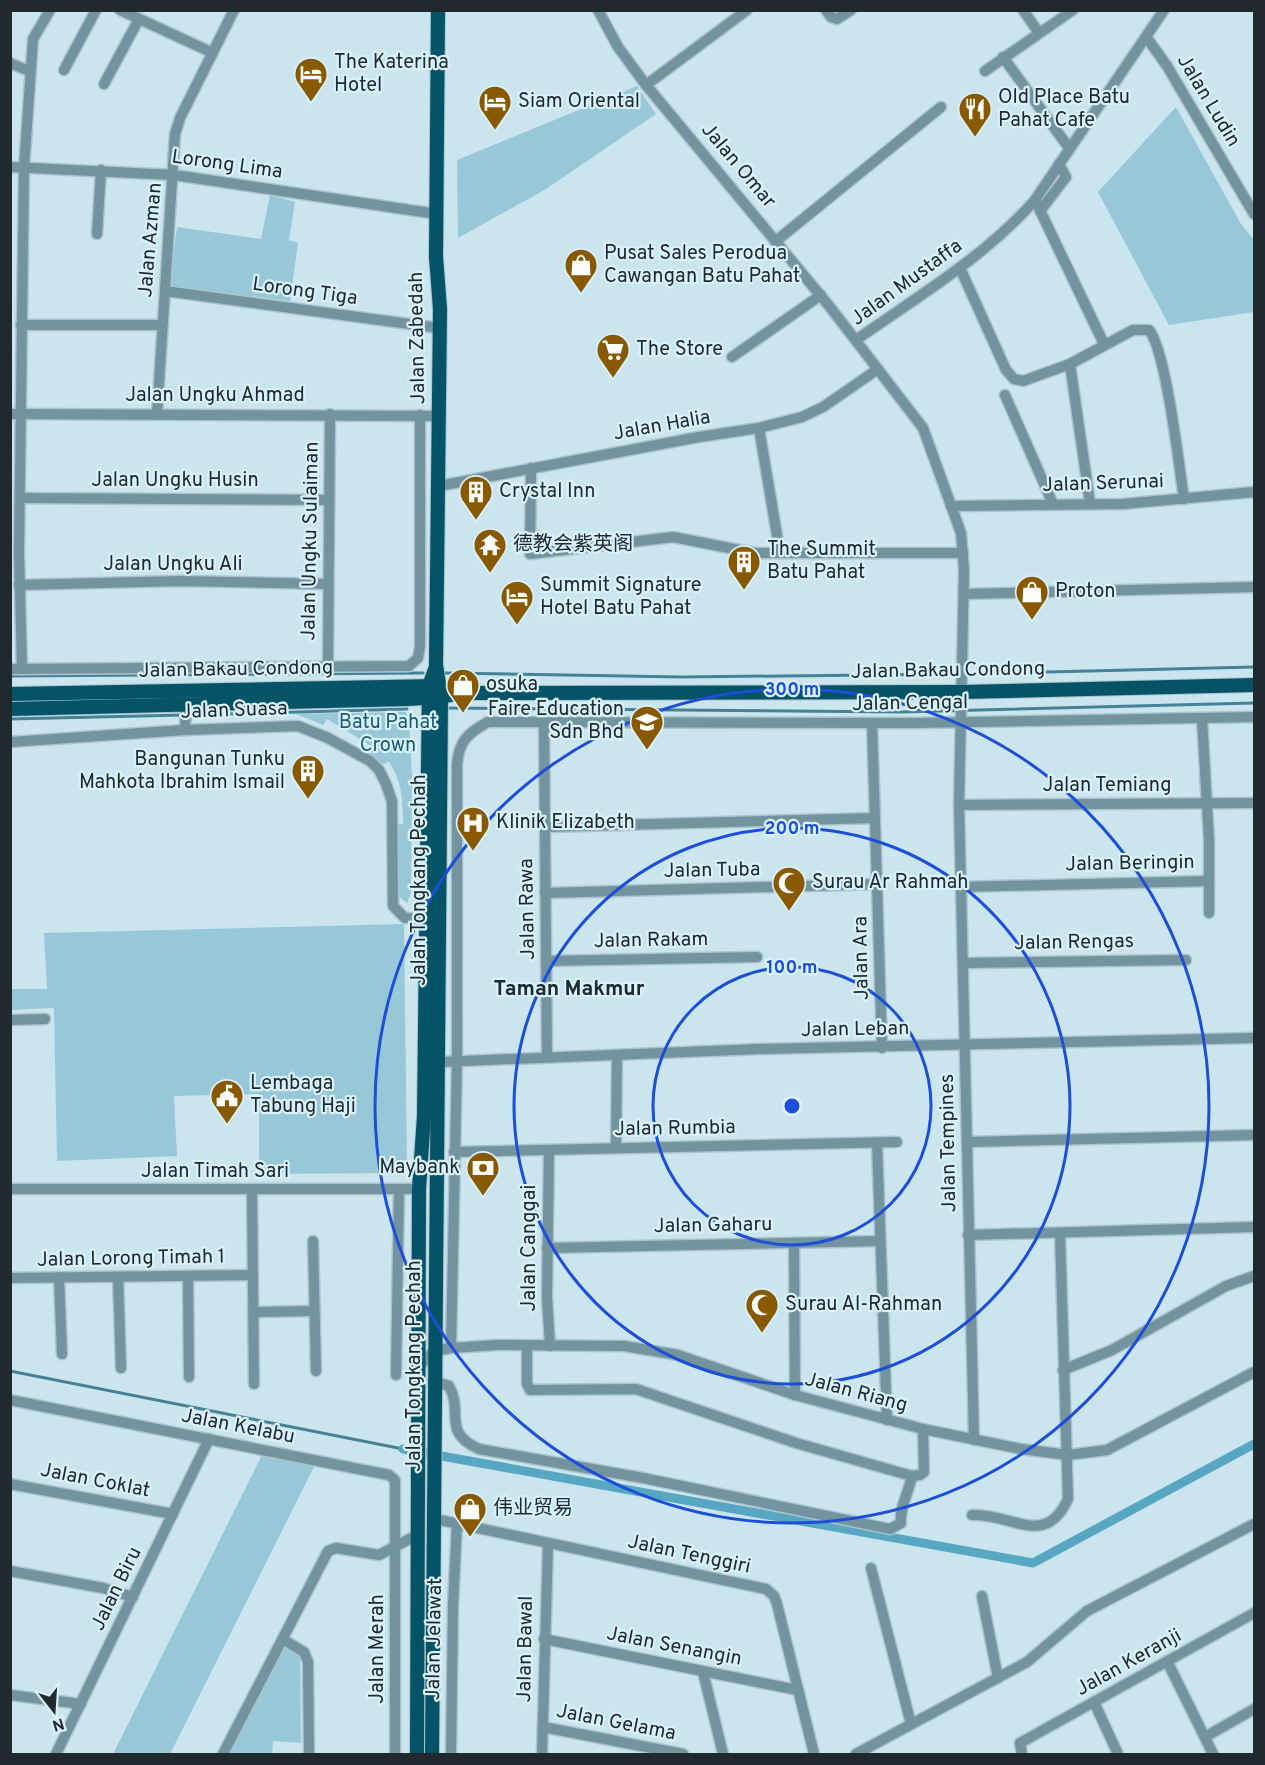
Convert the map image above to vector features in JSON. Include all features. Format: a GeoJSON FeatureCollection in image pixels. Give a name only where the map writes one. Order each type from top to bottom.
{"type":"FeatureCollection","features":[{"type":"Feature","properties":{"kind":"main road","name":"Jalan Zabedah"},"geometry":{"type":"LineString","coordinates":[[436,665],[439,486],[438,10]]}},
{"type":"Feature","properties":{"kind":"main road","name":"Jalan Tongkang Pechah"},"geometry":{"type":"LineString","coordinates":[[417,1755],[419,1189],[424,1121],[428,785],[436,665]]}},
{"type":"Feature","properties":{"kind":"main road","name":"Jalan Bakau Condong"},"geometry":{"type":"LineString","coordinates":[[10,694],[435,692],[961,697],[1254,685]]}},
{"type":"Feature","properties":{"kind":"main road","name":"Jalan Tongkang Pechah"},"geometry":{"type":"LineString","coordinates":[[432,1755],[435,1232],[439,1062],[435,692]]}},
{"type":"Feature","properties":{"kind":"main road","name":"Jalan Bakau Condong"},"geometry":{"type":"LineString","coordinates":[[10,709],[185,717],[408,699],[435,692]]}},
{"type":"Feature","properties":{"kind":"main road"},"geometry":{"type":"LineString","coordinates":[[408,699],[414,703],[420,717],[422,764],[428,785]]}},
{"type":"Feature","properties":{"kind":"main road"},"geometry":{"type":"LineString","coordinates":[[424,1121],[431,1111],[431,1069],[439,1062]]}},
{"type":"Feature","properties":{"kind":"main road"},"geometry":{"type":"LineString","coordinates":[[435,1232],[430,1222],[426,1196],[419,1189],[427,1183],[429,1161],[436,1149]]}},
{"type":"Feature","properties":{"kind":"street"},"geometry":{"type":"LineString","coordinates":[[50,10],[33,39],[29,71],[16,414],[20,498],[16,669],[409,666],[418,658],[420,646],[420,415]]}},
{"type":"Feature","properties":{"kind":"street"},"geometry":{"type":"LineString","coordinates":[[64,70],[96,10]]}},
{"type":"Feature","properties":{"kind":"street"},"geometry":{"type":"LineString","coordinates":[[120,10],[213,53]]}},
{"type":"Feature","properties":{"kind":"street","name":"Jalan Azman"},"geometry":{"type":"LineString","coordinates":[[157,414],[175,134],[180,118],[234,10]]}},
{"type":"Feature","properties":{"kind":"street","name":"Jalan Omar"},"geometry":{"type":"LineString","coordinates":[[598,10],[618,47],[646,85],[856,339]]}},
{"type":"Feature","properties":{"kind":"street"},"geometry":{"type":"LineString","coordinates":[[646,85],[747,10]]}},
{"type":"Feature","properties":{"kind":"street"},"geometry":{"type":"LineString","coordinates":[[826,10],[831,17],[837,19],[851,10]]}},
{"type":"Feature","properties":{"kind":"street"},"geometry":{"type":"LineString","coordinates":[[1023,10],[1039,33]]}},
{"type":"Feature","properties":{"kind":"street"},"geometry":{"type":"LineString","coordinates":[[985,71],[1073,10]]}},
{"type":"Feature","properties":{"kind":"street","name":"Jalan Mustaffa"},"geometry":{"type":"LineString","coordinates":[[959,805],[964,594],[961,533],[923,428],[856,339],[960,268],[1012,225],[1035,200],[1164,10]]}},
{"type":"Feature","properties":{"kind":"street"},"geometry":{"type":"LineString","coordinates":[[104,84],[139,19]]}},
{"type":"Feature","properties":{"kind":"street","name":"Jalan Ludin"},"geometry":{"type":"LineString","coordinates":[[1147,38],[1167,66],[1254,214]]}},
{"type":"Feature","properties":{"kind":"street"},"geometry":{"type":"LineString","coordinates":[[1003,57],[1069,148]]}},
{"type":"Feature","properties":{"kind":"street"},"geometry":{"type":"LineString","coordinates":[[10,63],[29,71]]}},
{"type":"Feature","properties":{"kind":"street"},"geometry":{"type":"LineString","coordinates":[[776,241],[941,107]]}},
{"type":"Feature","properties":{"kind":"street"},"geometry":{"type":"LineString","coordinates":[[1040,211],[1066,177],[1059,164]]}},
{"type":"Feature","properties":{"kind":"street","name":"Lorong Lima"},"geometry":{"type":"LineString","coordinates":[[10,167],[174,175],[437,214]]}},
{"type":"Feature","properties":{"kind":"street"},"geometry":{"type":"LineString","coordinates":[[97,234],[101,170]]}},
{"type":"Feature","properties":{"kind":"street"},"geometry":{"type":"LineString","coordinates":[[1035,200],[1104,344]]}},
{"type":"Feature","properties":{"kind":"street"},"geometry":{"type":"LineString","coordinates":[[960,268],[1006,370],[1014,379],[1023,381],[1070,363],[1104,344],[1141,328],[1149,330],[1153,335],[1161,362],[1184,499]]}},
{"type":"Feature","properties":{"kind":"street","name":"Lorong Tiga"},"geometry":{"type":"LineString","coordinates":[[165,291],[439,328]]}},
{"type":"Feature","properties":{"kind":"street"},"geometry":{"type":"LineString","coordinates":[[732,357],[821,295]]}},
{"type":"Feature","properties":{"kind":"street"},"geometry":{"type":"LineString","coordinates":[[21,324],[161,324]]}},
{"type":"Feature","properties":{"kind":"street"},"geometry":{"type":"LineString","coordinates":[[1070,363],[1090,503]]}},
{"type":"Feature","properties":{"kind":"street","name":"Jalan Halia"},"geometry":{"type":"LineString","coordinates":[[439,486],[759,428],[813,413],[878,369]]}},
{"type":"Feature","properties":{"kind":"street"},"geometry":{"type":"LineString","coordinates":[[1005,395],[1053,504]]}},
{"type":"Feature","properties":{"kind":"street","name":"Jalan Ungku Ahmad"},"geometry":{"type":"LineString","coordinates":[[16,414],[438,416]]}},
{"type":"Feature","properties":{"kind":"street","name":"Jalan Ungku Sulaiman"},"geometry":{"type":"LineString","coordinates":[[328,667],[330,414]]}},
{"type":"Feature","properties":{"kind":"street"},"geometry":{"type":"LineString","coordinates":[[759,428],[780,553]]}},
{"type":"Feature","properties":{"kind":"street"},"geometry":{"type":"LineString","coordinates":[[531,468],[530,554],[673,537],[738,551],[963,553]]}},
{"type":"Feature","properties":{"kind":"street","name":"Jalan Serunai"},"geometry":{"type":"LineString","coordinates":[[951,506],[1123,504],[1254,492]]}},
{"type":"Feature","properties":{"kind":"street","name":"Jalan Ungku Husin"},"geometry":{"type":"LineString","coordinates":[[20,498],[329,500]]}},
{"type":"Feature","properties":{"kind":"street","name":"Jalan Ungku Ali"},"geometry":{"type":"LineString","coordinates":[[19,585],[181,581],[327,584]]}},
{"type":"Feature","properties":{"kind":"street"},"geometry":{"type":"LineString","coordinates":[[964,594],[1254,587]]}},
{"type":"Feature","properties":{"kind":"street","name":"Jalan Suasa"},"geometry":{"type":"LineString","coordinates":[[10,742],[185,717],[298,726],[328,738],[370,761],[380,770],[392,801],[393,906],[405,918],[426,919]]}},
{"type":"Feature","properties":{"kind":"street","name":"Jalan Cengal"},"geometry":{"type":"LineString","coordinates":[[451,1348],[453,1152],[457,1061],[458,748],[474,731],[488,722],[544,724],[872,723],[960,718],[1254,717]]}},
{"type":"Feature","properties":{"kind":"street","name":"Jalan Beringin"},"geometry":{"type":"LineString","coordinates":[[961,887],[1209,880],[1202,718]]}},
{"type":"Feature","properties":{"kind":"street","name":"Jalan Ara"},"geometry":{"type":"LineString","coordinates":[[872,723],[879,884],[882,1048]]}},
{"type":"Feature","properties":{"kind":"street","name":"Jalan Rawa"},"geometry":{"type":"LineString","coordinates":[[544,724],[547,1057]]}},
{"type":"Feature","properties":{"kind":"street","name":"Jalan Temiang"},"geometry":{"type":"LineString","coordinates":[[959,805],[1254,803]]}},
{"type":"Feature","properties":{"kind":"street","name":"Jalan Tempines"},"geometry":{"type":"LineString","coordinates":[[959,805],[974,1440]]}},
{"type":"Feature","properties":{"kind":"street"},"geometry":{"type":"LineString","coordinates":[[545,827],[875,818]]}},
{"type":"Feature","properties":{"kind":"street"},"geometry":{"type":"LineString","coordinates":[[1209,880],[1209,913]]}},
{"type":"Feature","properties":{"kind":"street","name":"Jalan Tuba"},"geometry":{"type":"LineString","coordinates":[[545,893],[879,884]]}},
{"type":"Feature","properties":{"kind":"street","name":"Jalan Rakam"},"geometry":{"type":"LineString","coordinates":[[546,961],[757,957]]}},
{"type":"Feature","properties":{"kind":"street","name":"Jalan Rengas"},"geometry":{"type":"LineString","coordinates":[[963,963],[1186,960]]}},
{"type":"Feature","properties":{"kind":"street"},"geometry":{"type":"LineString","coordinates":[[10,1020],[45,1019]]}},
{"type":"Feature","properties":{"kind":"street","name":"Jalan Leban"},"geometry":{"type":"LineString","coordinates":[[439,1062],[547,1057],[1254,1038]]}},
{"type":"Feature","properties":{"kind":"street"},"geometry":{"type":"LineString","coordinates":[[616,1148],[617,1056]]}},
{"type":"Feature","properties":{"kind":"street"},"geometry":{"type":"LineString","coordinates":[[968,1142],[1254,1135]]}},
{"type":"Feature","properties":{"kind":"street","name":"Jalan Rumbia"},"geometry":{"type":"LineString","coordinates":[[453,1152],[897,1142]]}},
{"type":"Feature","properties":{"kind":"street"},"geometry":{"type":"LineString","coordinates":[[877,1143],[887,1420]]}},
{"type":"Feature","properties":{"kind":"street","name":"Jalan Canggai"},"geometry":{"type":"LineString","coordinates":[[549,1150],[547,1248],[550,1346]]}},
{"type":"Feature","properties":{"kind":"street","name":"Jalan Timah Sari"},"geometry":{"type":"LineString","coordinates":[[10,1189],[419,1189]]}},
{"type":"Feature","properties":{"kind":"street"},"geometry":{"type":"LineString","coordinates":[[396,1375],[399,1189]]}},
{"type":"Feature","properties":{"kind":"street"},"geometry":{"type":"LineString","coordinates":[[252,1190],[254,1384]]}},
{"type":"Feature","properties":{"kind":"street"},"geometry":{"type":"LineString","coordinates":[[968,1235],[1254,1227]]}},
{"type":"Feature","properties":{"kind":"street"},"geometry":{"type":"LineString","coordinates":[[972,1515],[991,1515],[1030,1527],[1046,1524],[1063,1510],[1068,1499],[1060,1233]]}},
{"type":"Feature","properties":{"kind":"street"},"geometry":{"type":"LineString","coordinates":[[313,1241],[316,1371]]}},
{"type":"Feature","properties":{"kind":"street","name":"Jalan Gaharu"},"geometry":{"type":"LineString","coordinates":[[547,1248],[880,1241]]}},
{"type":"Feature","properties":{"kind":"street"},"geometry":{"type":"LineString","coordinates":[[794,1243],[795,1395]]}},
{"type":"Feature","properties":{"kind":"street","name":"Jalan Lorong Timah 1"},"geometry":{"type":"LineString","coordinates":[[10,1278],[253,1275]]}},
{"type":"Feature","properties":{"kind":"street"},"geometry":{"type":"LineString","coordinates":[[118,1276],[121,1368]]}},
{"type":"Feature","properties":{"kind":"street"},"geometry":{"type":"LineString","coordinates":[[188,1276],[189,1377]]}},
{"type":"Feature","properties":{"kind":"street"},"geometry":{"type":"LineString","coordinates":[[1063,1370],[1112,1350],[1226,1286],[1254,1276]]}},
{"type":"Feature","properties":{"kind":"street"},"geometry":{"type":"LineString","coordinates":[[59,1277],[62,1354]]}},
{"type":"Feature","properties":{"kind":"street"},"geometry":{"type":"LineString","coordinates":[[253,1312],[314,1311]]}},
{"type":"Feature","properties":{"kind":"street"},"geometry":{"type":"LineString","coordinates":[[527,1346],[527,1384],[530,1390],[636,1389],[796,1443],[912,1476],[920,1476],[924,1472],[923,1429]]}},
{"type":"Feature","properties":{"kind":"street","name":"Jalan Riang"},"geometry":{"type":"LineString","coordinates":[[434,1352],[451,1348],[624,1346],[667,1353],[795,1395],[923,1429],[974,1440],[1068,1455],[1107,1450],[1254,1372]]}},
{"type":"Feature","properties":{"kind":"street"},"geometry":{"type":"LineString","coordinates":[[417,1369],[434,1352]]}},
{"type":"Feature","properties":{"kind":"street"},"geometry":{"type":"LineString","coordinates":[[434,1381],[448,1386],[458,1434],[468,1444],[479,1449],[643,1478],[890,1529],[901,1523],[900,1513],[907,1499],[912,1476]]}},
{"type":"Feature","properties":{"kind":"street","name":"Jalan Kelabu"},"geometry":{"type":"LineString","coordinates":[[10,1400],[389,1475],[395,1480],[396,1544]]}},
{"type":"Feature","properties":{"kind":"street","name":"Jalan Biru"},"geometry":{"type":"LineString","coordinates":[[57,1755],[209,1439]]}},
{"type":"Feature","properties":{"kind":"street","name":"Jalan Coklat"},"geometry":{"type":"LineString","coordinates":[[10,1484],[173,1514]]}},
{"type":"Feature","properties":{"kind":"street","name":"Jalan Tenggiri"},"geometry":{"type":"LineString","coordinates":[[435,1519],[766,1589],[774,1596],[777,1604],[814,1755]]}},
{"type":"Feature","properties":{"kind":"street","name":"Jalan Jelawat"},"geometry":{"type":"LineString","coordinates":[[451,1755],[453,1606],[457,1524]]}},
{"type":"Feature","properties":{"kind":"street"},"geometry":{"type":"LineString","coordinates":[[856,1755],[998,1678],[1047,1647],[1087,1611],[1254,1524]]}},
{"type":"Feature","properties":{"kind":"street"},"geometry":{"type":"LineString","coordinates":[[223,1755],[328,1551],[336,1548],[379,1555],[396,1544],[417,1535]]}},
{"type":"Feature","properties":{"kind":"street","name":"Jalan Merah"},"geometry":{"type":"LineString","coordinates":[[395,1755],[396,1544]]}},
{"type":"Feature","properties":{"kind":"street","name":"Jalan Bawal"},"geometry":{"type":"LineString","coordinates":[[542,1755],[548,1544]]}},
{"type":"Feature","properties":{"kind":"street"},"geometry":{"type":"LineString","coordinates":[[871,1568],[911,1724]]}},
{"type":"Feature","properties":{"kind":"street"},"geometry":{"type":"LineString","coordinates":[[10,1571],[103,1588],[133,1598]]}},
{"type":"Feature","properties":{"kind":"street"},"geometry":{"type":"LineString","coordinates":[[982,1596],[998,1678]]}},
{"type":"Feature","properties":{"kind":"street","name":"Jalan Keranji"},"geometry":{"type":"LineString","coordinates":[[1021,1749],[1094,1702],[1168,1663],[1254,1613]]}},
{"type":"Feature","properties":{"kind":"street","name":"Jalan Senangin"},"geometry":{"type":"LineString","coordinates":[[544,1639],[797,1690]]}},
{"type":"Feature","properties":{"kind":"street"},"geometry":{"type":"LineString","coordinates":[[284,1640],[304,1652],[308,1662],[309,1755]]}},
{"type":"Feature","properties":{"kind":"street"},"geometry":{"type":"LineString","coordinates":[[1168,1663],[1213,1755]]}},
{"type":"Feature","properties":{"kind":"street"},"geometry":{"type":"LineString","coordinates":[[703,1672],[723,1755]]}},
{"type":"Feature","properties":{"kind":"street"},"geometry":{"type":"LineString","coordinates":[[10,1695],[81,1704]]}},
{"type":"Feature","properties":{"kind":"street"},"geometry":{"type":"LineString","coordinates":[[1094,1702],[1118,1755]]}},
{"type":"Feature","properties":{"kind":"street"},"geometry":{"type":"LineString","coordinates":[[1205,1737],[1254,1709]]}},
{"type":"Feature","properties":{"kind":"street","name":"Jalan Gelama"},"geometry":{"type":"LineString","coordinates":[[543,1727],[683,1755]]}},
{"type":"Feature","properties":{"kind":"green space"},"geometry":{"type":"Polygon","coordinates":[[[637,86],[656,114],[546,189],[458,238],[457,160],[637,86]]]}},
{"type":"Feature","properties":{"kind":"green space"},"geometry":{"type":"Polygon","coordinates":[[[1176,107],[1241,224],[1254,240],[1254,312],[1169,325],[1098,192],[1176,107]]]}},
{"type":"Feature","properties":{"kind":"green space"},"geometry":{"type":"Polygon","coordinates":[[[270,195],[295,202],[289,240],[298,243],[290,301],[169,286],[177,227],[261,239],[270,195]]]}},
{"type":"Feature","properties":{"kind":"green space","name":"Batu Pahat Crown"},"geometry":{"type":"Polygon","coordinates":[[[406,712],[409,723],[412,775],[411,893],[407,903],[397,895],[395,825],[403,824],[403,816],[397,776],[389,762],[382,764],[370,756],[373,747],[327,719],[323,725],[296,714],[406,712]]]}},
{"type":"Feature","properties":{"kind":"green space"},"geometry":{"type":"Polygon","coordinates":[[[404,924],[407,1166],[398,1173],[259,1174],[259,1094],[174,1096],[177,1156],[57,1161],[54,1008],[11,1010],[11,989],[47,989],[44,933],[404,924]]]}},
{"type":"Feature","properties":{"kind":"green space"},"geometry":{"type":"Polygon","coordinates":[[[264,1451],[317,1461],[170,1754],[113,1754],[264,1451]]]}},
{"type":"Feature","properties":{"kind":"green space"},"geometry":{"type":"Polygon","coordinates":[[[281,1647],[300,1650],[301,1743],[273,1741],[272,1754],[230,1754],[281,1647]]]}},
{"type":"Feature","properties":{"kind":"waterway"},"geometry":{"type":"LineString","coordinates":[[965,674],[1254,667]]}},
{"type":"Feature","properties":{"kind":"waterway"},"geometry":{"type":"LineString","coordinates":[[10,676],[423,673]]}},
{"type":"Feature","properties":{"kind":"waterway"},"geometry":{"type":"LineString","coordinates":[[444,673],[682,677],[959,674]]}},
{"type":"Feature","properties":{"kind":"waterway"},"geometry":{"type":"LineString","coordinates":[[447,708],[902,712],[1254,703]]}},
{"type":"Feature","properties":{"kind":"waterway"},"geometry":{"type":"LineString","coordinates":[[189,715],[407,709]]}},
{"type":"Feature","properties":{"kind":"waterway"},"geometry":{"type":"LineString","coordinates":[[10,719],[183,715]]}},
{"type":"Feature","properties":{"kind":"waterway"},"geometry":{"type":"LineString","coordinates":[[10,1371],[403,1449]]}},
{"type":"Feature","properties":{"kind":"waterway"},"geometry":{"type":"LineString","coordinates":[[403,1449],[1033,1563],[1254,1444]]}},
{"type":"Feature","properties":{"kind":"place","name":"The Katerina Hotel"},"geometry":{"type":"Point","coordinates":[311,103]}},
{"type":"Feature","properties":{"kind":"place","name":"Siam Oriental"},"geometry":{"type":"Point","coordinates":[495,131]}},
{"type":"Feature","properties":{"kind":"place","name":"Old Place Batu Pahat Cafe"},"geometry":{"type":"Point","coordinates":[975,138]}},
{"type":"Feature","properties":{"kind":"place","name":"Pusat Sales Perodua Cawangan Batu Pahat"},"geometry":{"type":"Point","coordinates":[581,294]}},
{"type":"Feature","properties":{"kind":"place","name":"The Store"},"geometry":{"type":"Point","coordinates":[613,379]}},
{"type":"Feature","properties":{"kind":"place","name":"Crystal Inn"},"geometry":{"type":"Point","coordinates":[476,521]}},
{"type":"Feature","properties":{"kind":"place","name":"德教会紫英阁"},"geometry":{"type":"Point","coordinates":[490,574]}},
{"type":"Feature","properties":{"kind":"place","name":"The Summit Batu Pahat"},"geometry":{"type":"Point","coordinates":[744,591]}},
{"type":"Feature","properties":{"kind":"place","name":"Proton"},"geometry":{"type":"Point","coordinates":[1032,621]}},
{"type":"Feature","properties":{"kind":"place","name":"Summit Signature Hotel Batu Pahat"},"geometry":{"type":"Point","coordinates":[517,626]}},
{"type":"Feature","properties":{"kind":"place","name":"osuka"},"geometry":{"type":"Point","coordinates":[463,714]}},
{"type":"Feature","properties":{"kind":"place","name":"Faire Education Sdn Bhd"},"geometry":{"type":"Point","coordinates":[647,751]}},
{"type":"Feature","properties":{"kind":"place","name":"Bangunan Tunku Mahkota Ibrahim Ismail"},"geometry":{"type":"Point","coordinates":[308,800]}},
{"type":"Feature","properties":{"kind":"place","name":"Klinik Elizabeth"},"geometry":{"type":"Point","coordinates":[473,852]}},
{"type":"Feature","properties":{"kind":"place","name":"Surau Ar Rahmah"},"geometry":{"type":"Point","coordinates":[789,912]}},
{"type":"Feature","properties":{"kind":"place","name":"Lembaga Tabung Haji"},"geometry":{"type":"Point","coordinates":[227,1125]}},
{"type":"Feature","properties":{"kind":"place","name":"Maybank"},"geometry":{"type":"Point","coordinates":[483,1197]}},
{"type":"Feature","properties":{"kind":"place","name":"Surau Al-Rahman"},"geometry":{"type":"Point","coordinates":[762,1334]}},
{"type":"Feature","properties":{"kind":"place","name":"伟业贸易"},"geometry":{"type":"Point","coordinates":[470,1538]}},
{"type":"Feature","properties":{"kind":"district","name":"Taman Makmur"},"geometry":{"type":"Point","coordinates":[569,989]}}]}
